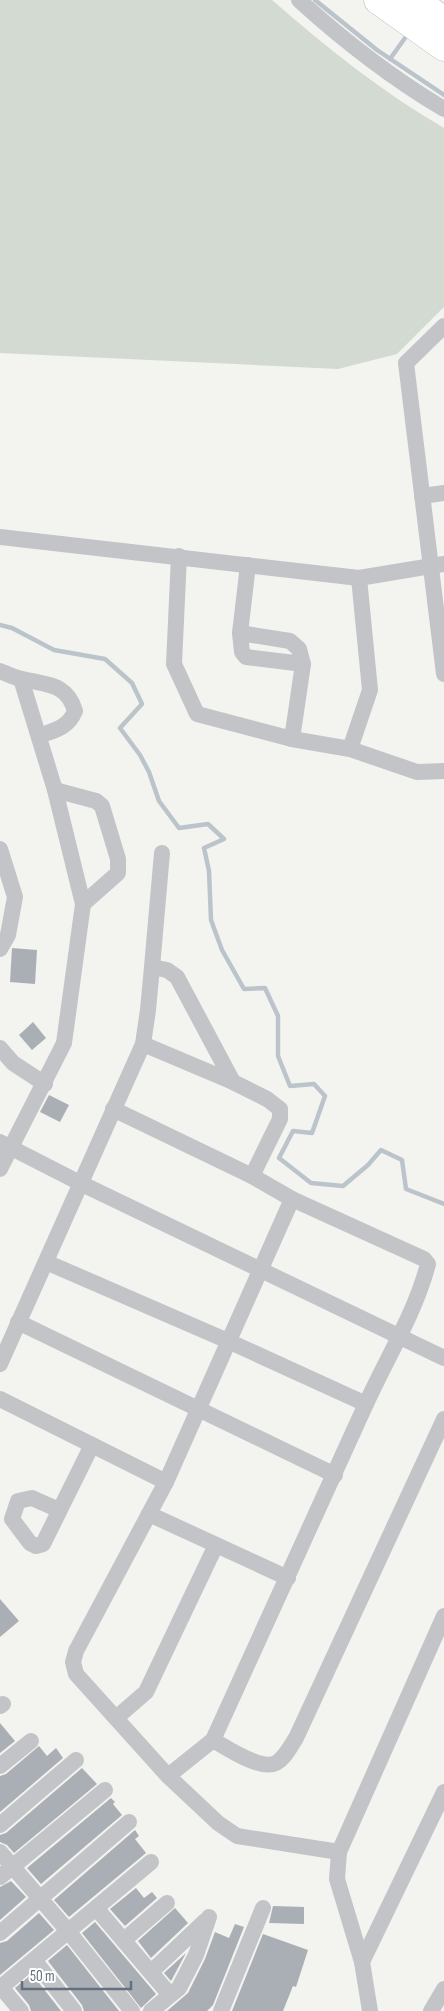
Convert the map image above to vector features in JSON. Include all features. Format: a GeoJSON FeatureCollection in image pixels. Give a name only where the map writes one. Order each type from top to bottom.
{"type":"FeatureCollection","features":[{"type":"Feature","properties":{"kind":"highway"},"geometry":{"type":"LineString","coordinates":[[378,0],[444,47]]}},
{"type":"Feature","properties":{"kind":"highway"},"geometry":{"type":"LineString","coordinates":[[415,0],[444,21]]}},
{"type":"Feature","properties":{"kind":"street"},"geometry":{"type":"LineString","coordinates":[[299,0],[386,71],[444,109]]}},
{"type":"Feature","properties":{"kind":"street"},"geometry":{"type":"LineString","coordinates":[[444,326],[406,363],[422,496],[438,565],[444,674]]}},
{"type":"Feature","properties":{"kind":"street"},"geometry":{"type":"LineString","coordinates":[[422,496],[444,493]]}},
{"type":"Feature","properties":{"kind":"street"},"geometry":{"type":"LineString","coordinates":[[0,537],[359,578],[438,565]]}},
{"type":"Feature","properties":{"kind":"street"},"geometry":{"type":"LineString","coordinates":[[179,556],[174,664],[197,714],[292,739],[350,749],[417,772],[444,771]]}},
{"type":"Feature","properties":{"kind":"street"},"geometry":{"type":"LineString","coordinates":[[248,565],[240,633],[242,652],[246,657],[303,664]]}},
{"type":"Feature","properties":{"kind":"street"},"geometry":{"type":"LineString","coordinates":[[350,749],[370,690],[359,578]]}},
{"type":"Feature","properties":{"kind":"street"},"geometry":{"type":"LineString","coordinates":[[240,633],[290,641],[300,649],[303,664],[292,739]]}},
{"type":"Feature","properties":{"kind":"street"},"geometry":{"type":"LineString","coordinates":[[0,671],[21,679],[44,683],[61,690],[72,699],[75,711],[71,721],[63,728],[39,736]]}},
{"type":"Feature","properties":{"kind":"street"},"geometry":{"type":"LineString","coordinates":[[0,1169],[6,1145],[45,1084],[64,1043],[83,904],[55,790],[21,679]]}},
{"type":"Feature","properties":{"kind":"street"},"geometry":{"type":"LineString","coordinates":[[55,790],[96,801],[102,806],[118,859],[118,874],[83,904]]}},
{"type":"Feature","properties":{"kind":"street"},"geometry":{"type":"LineString","coordinates":[[0,848],[15,897],[8,935],[0,949]]}},
{"type":"Feature","properties":{"kind":"street"},"geometry":{"type":"LineString","coordinates":[[0,1364],[143,1044],[162,853]]}},
{"type":"Feature","properties":{"kind":"street"},"geometry":{"type":"LineString","coordinates":[[152,967],[167,970],[178,977],[233,1082]]}},
{"type":"Feature","properties":{"kind":"street"},"geometry":{"type":"LineString","coordinates":[[143,1044],[233,1082],[267,1099],[280,1109],[280,1119],[252,1176]]}},
{"type":"Feature","properties":{"kind":"street"},"geometry":{"type":"LineString","coordinates":[[0,1048],[13,1062],[45,1084]]}},
{"type":"Feature","properties":{"kind":"street"},"geometry":{"type":"LineString","coordinates":[[113,1109],[252,1176],[292,1199],[424,1259],[428,1264],[425,1278],[400,1336],[366,1404],[213,1740],[168,1776]]}},
{"type":"Feature","properties":{"kind":"street"},"geometry":{"type":"LineString","coordinates":[[6,1145],[80,1183],[444,1358]]}},
{"type":"Feature","properties":{"kind":"street"},"geometry":{"type":"LineString","coordinates":[[292,1199],[166,1482],[76,1651],[73,1662],[76,1674],[168,1776],[218,1823],[237,1836],[338,1852]]}},
{"type":"Feature","properties":{"kind":"street"},"geometry":{"type":"LineString","coordinates":[[46,1262],[228,1341],[366,1404]]}},
{"type":"Feature","properties":{"kind":"street"},"geometry":{"type":"LineString","coordinates":[[18,1322],[200,1408],[335,1475]]}},
{"type":"Feature","properties":{"kind":"street"},"geometry":{"type":"LineString","coordinates":[[0,1399],[166,1482]]}},
{"type":"Feature","properties":{"kind":"street"},"geometry":{"type":"LineString","coordinates":[[213,1740],[253,1762],[268,1766],[284,1757],[296,1738],[444,1419]]}},
{"type":"Feature","properties":{"kind":"street"},"geometry":{"type":"LineString","coordinates":[[60,1510],[92,1445]]}},
{"type":"Feature","properties":{"kind":"street"},"geometry":{"type":"LineString","coordinates":[[149,1514],[288,1578]]}},
{"type":"Feature","properties":{"kind":"street"},"geometry":{"type":"LineString","coordinates":[[116,1718],[146,1692],[216,1545]]}},
{"type":"Feature","properties":{"kind":"street"},"geometry":{"type":"LineString","coordinates":[[370,2011],[362,1962],[337,1879],[338,1852],[444,1616]]}},
{"type":"Feature","properties":{"kind":"street"},"geometry":{"type":"LineString","coordinates":[[0,1766],[31,1741]]}},
{"type":"Feature","properties":{"kind":"street"},"geometry":{"type":"LineString","coordinates":[[0,1825],[76,1760]]}},
{"type":"Feature","properties":{"kind":"street"},"geometry":{"type":"LineString","coordinates":[[6,1872],[105,1790]]}},
{"type":"Feature","properties":{"kind":"street"},"geometry":{"type":"LineString","coordinates":[[362,1962],[444,1792]]}},
{"type":"Feature","properties":{"kind":"street"},"geometry":{"type":"LineString","coordinates":[[0,1933],[129,1822]]}},
{"type":"Feature","properties":{"kind":"street"},"geometry":{"type":"LineString","coordinates":[[0,1852],[6,1872],[40,1899],[132,2011]]}},
{"type":"Feature","properties":{"kind":"street"},"geometry":{"type":"LineString","coordinates":[[21,2011],[0,1988],[151,1862]]}},
{"type":"Feature","properties":{"kind":"street"},"geometry":{"type":"LineString","coordinates":[[124,1940],[167,1903]]}},
{"type":"Feature","properties":{"kind":"street"},"geometry":{"type":"LineString","coordinates":[[96,1908],[170,1995]]}},
{"type":"Feature","properties":{"kind":"street"},"geometry":{"type":"LineString","coordinates":[[221,2011],[263,1908]]}},
{"type":"Feature","properties":{"kind":"street"},"geometry":{"type":"LineString","coordinates":[[151,1972],[209,1917],[196,1955],[179,1988],[151,2011]]}},
{"type":"Feature","properties":{"kind":"street"},"geometry":{"type":"LineString","coordinates":[[34,1960],[74,2011]]}},
{"type":"Feature","properties":{"kind":"street"},"geometry":{"type":"LineString","coordinates":[[431,2011],[444,1989]]}},
{"type":"Feature","properties":{"kind":"shaded area"},"geometry":{"type":"Polygon","coordinates":[[[0,0],[272,0],[355,68],[444,128],[444,307],[397,354],[338,369],[0,353],[0,0]]]}},
{"type":"Feature","properties":{"kind":"building"},"geometry":{"type":"Polygon","coordinates":[[[12,948],[37,950],[35,984],[10,982],[12,948]]]}},
{"type":"Feature","properties":{"kind":"building"},"geometry":{"type":"Polygon","coordinates":[[[33,1022],[46,1038],[32,1050],[19,1035],[33,1022]]]}},
{"type":"Feature","properties":{"kind":"building"},"geometry":{"type":"Polygon","coordinates":[[[49,1095],[69,1105],[60,1122],[40,1112],[49,1095]]]}},
{"type":"Feature","properties":{"kind":"building"},"geometry":{"type":"Polygon","coordinates":[[[0,1599],[19,1621],[0,1637],[0,1599]]]}},
{"type":"Feature","properties":{"kind":"building"},"geometry":{"type":"Polygon","coordinates":[[[0,1723],[15,1741],[0,1753],[0,1723]]]}},
{"type":"Feature","properties":{"kind":"building"},"geometry":{"type":"Polygon","coordinates":[[[39,1746],[47,1756],[56,1748],[63,1758],[0,1812],[0,1776],[6,1774],[39,1746]]]}},
{"type":"Feature","properties":{"kind":"building"},"geometry":{"type":"Polygon","coordinates":[[[82,1768],[97,1784],[14,1853],[7,1845],[0,1842],[0,1835],[6,1833],[82,1768]]]}},
{"type":"Feature","properties":{"kind":"building"},"geometry":{"type":"Polygon","coordinates":[[[111,1798],[115,1802],[113,1804],[122,1815],[41,1884],[27,1868],[111,1798]]]}},
{"type":"Feature","properties":{"kind":"building"},"geometry":{"type":"Polygon","coordinates":[[[135,1830],[139,1836],[135,1839],[146,1853],[69,1917],[54,1900],[135,1830]]]}},
{"type":"Feature","properties":{"kind":"building"},"geometry":{"type":"Polygon","coordinates":[[[11,1881],[26,1897],[0,1920],[0,1887],[11,1881]]]}},
{"type":"Feature","properties":{"kind":"building"},"geometry":{"type":"Polygon","coordinates":[[[136,1888],[144,1898],[152,1892],[157,1898],[125,1926],[110,1909],[136,1888]]]}},
{"type":"Feature","properties":{"kind":"building"},"geometry":{"type":"Polygon","coordinates":[[[273,1906],[304,1907],[304,1924],[269,1923],[273,1906]]]}},
{"type":"Feature","properties":{"kind":"building"},"geometry":{"type":"Polygon","coordinates":[[[175,1908],[188,1923],[151,1958],[138,1941],[175,1908]]]}},
{"type":"Feature","properties":{"kind":"building"},"geometry":{"type":"Polygon","coordinates":[[[39,1913],[54,1930],[0,1975],[0,1943],[7,1941],[39,1913]]]}},
{"type":"Feature","properties":{"kind":"building"},"geometry":{"type":"Polygon","coordinates":[[[95,1922],[156,1994],[141,2008],[82,1933],[95,1922]]]}},
{"type":"Feature","properties":{"kind":"building"},"geometry":{"type":"Polygon","coordinates":[[[235,1924],[244,1927],[213,2005],[207,2011],[167,2011],[188,1993],[205,1959],[215,1932],[229,1938],[235,1924]]]}},
{"type":"Feature","properties":{"kind":"building"},"geometry":{"type":"Polygon","coordinates":[[[263,1934],[308,1950],[296,1987],[293,1986],[283,2011],[232,2011],[263,1934]]]}},
{"type":"Feature","properties":{"kind":"building"},"geometry":{"type":"Polygon","coordinates":[[[67,1945],[119,2011],[84,2011],[82,2005],[48,1961],[67,1945]]]}},
{"type":"Feature","properties":{"kind":"building"},"geometry":{"type":"Polygon","coordinates":[[[186,1953],[171,1981],[164,1973],[186,1953]]]}},
{"type":"Feature","properties":{"kind":"building"},"geometry":{"type":"Polygon","coordinates":[[[32,1974],[61,2011],[31,2011],[29,2005],[15,1988],[32,1974]]]}},
{"type":"Feature","properties":{"kind":"waterway"},"geometry":{"type":"LineString","coordinates":[[315,0],[377,50],[444,95]]}},
{"type":"Feature","properties":{"kind":"waterway"},"geometry":{"type":"LineString","coordinates":[[390,59],[405,38]]}},
{"type":"Feature","properties":{"kind":"waterway"},"geometry":{"type":"LineString","coordinates":[[0,625],[12,628],[54,650],[105,659],[132,683],[142,704],[120,728],[140,755],[149,772],[159,801],[179,828],[208,824],[224,839],[204,848],[209,871],[211,920],[222,950],[244,989],[265,988],[278,1016],[278,1056],[290,1086],[314,1084],[325,1096],[312,1133],[293,1131],[279,1158],[311,1183],[343,1186],[368,1165],[381,1150],[402,1160],[406,1189],[444,1204]]}}]}
